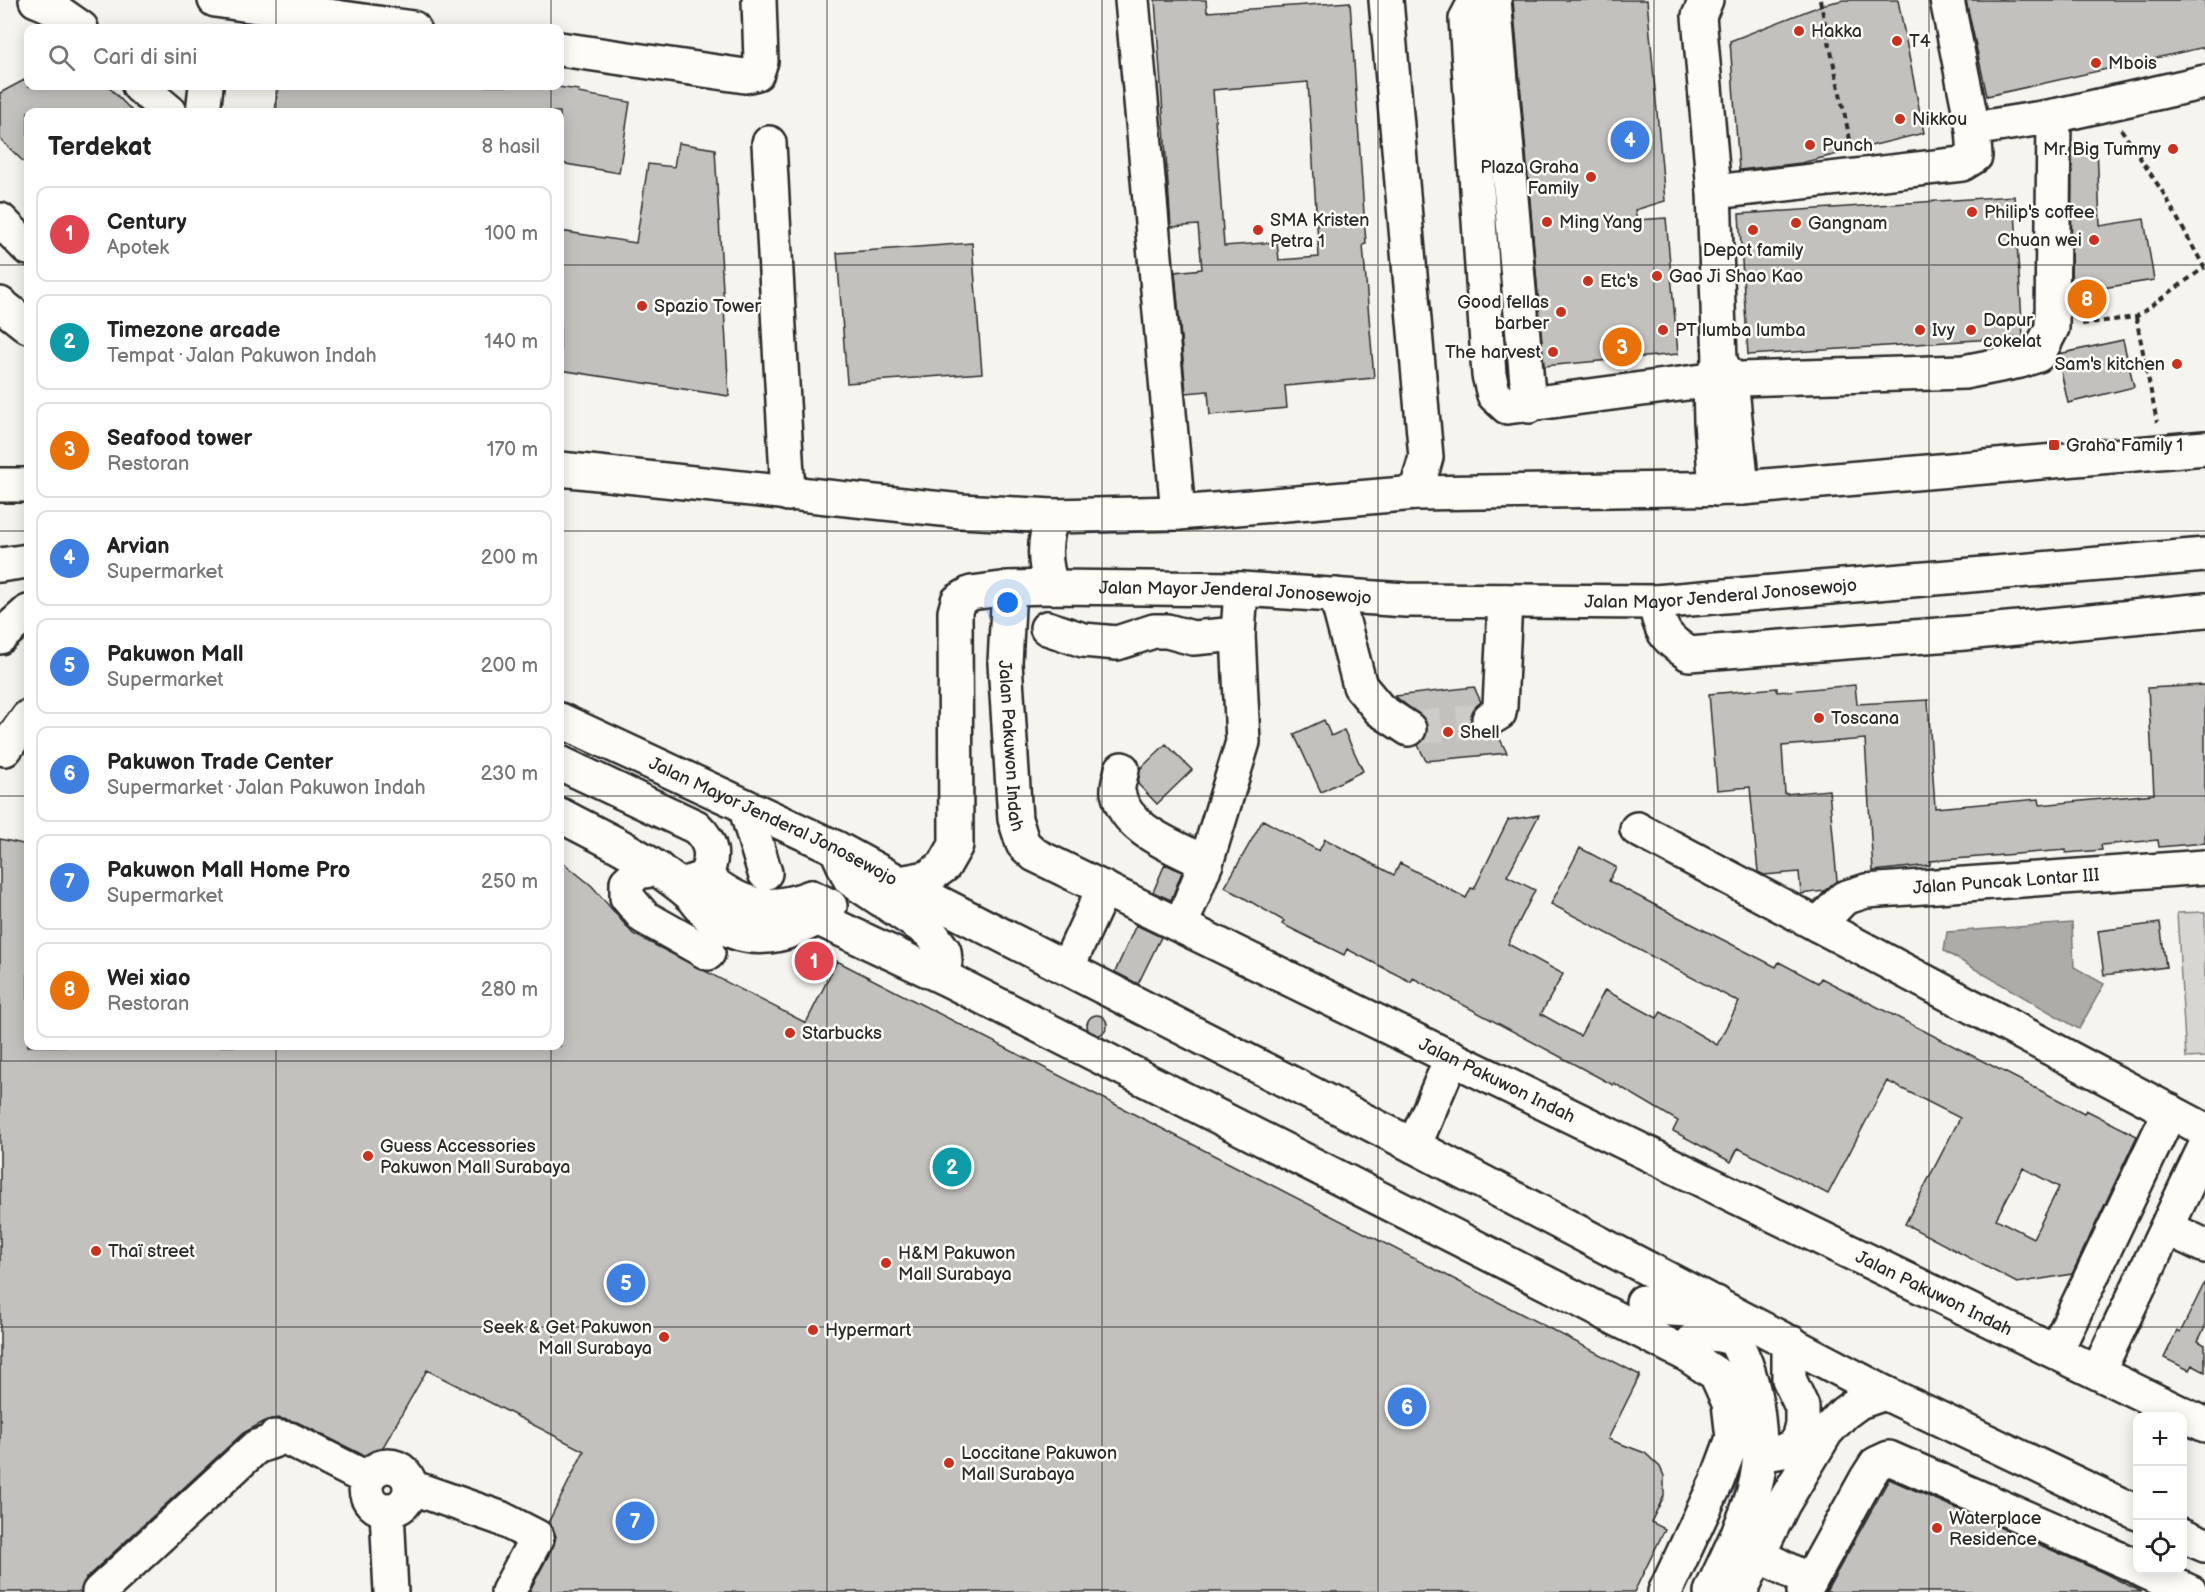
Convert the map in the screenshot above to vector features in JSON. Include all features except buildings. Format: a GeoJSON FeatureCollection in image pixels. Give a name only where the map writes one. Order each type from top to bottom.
{"type":"FeatureCollection","features":[{"type":"Feature","properties":{"kind":"street"},"geometry":{"type":"LineString","coordinates":[[36,0],[48,4],[76,24]]}},
{"type":"Feature","properties":{"kind":"street"},"geometry":{"type":"LineString","coordinates":[[214,24],[216,0],[385,24]]}},
{"type":"Feature","properties":{"kind":"street"},"geometry":{"type":"LineString","coordinates":[[564,51],[745,76],[758,73],[761,61],[759,0]]}},
{"type":"Feature","properties":{"kind":"street"},"geometry":{"type":"LineString","coordinates":[[1132,0],[1178,513]]}},
{"type":"Feature","properties":{"kind":"street"},"geometry":{"type":"LineString","coordinates":[[1386,0],[1426,457],[1416,493]]}},
{"type":"Feature","properties":{"kind":"street"},"geometry":{"type":"LineString","coordinates":[[1476,0],[1466,18],[1489,375],[1494,395],[1507,407],[1529,406],[1720,374],[1964,372],[2020,361],[2038,355],[2052,328],[2054,116]]}},
{"type":"Feature","properties":{"kind":"street"},"geometry":{"type":"LineString","coordinates":[[1494,0],[1529,406]]}},
{"type":"Feature","properties":{"kind":"street"},"geometry":{"type":"LineString","coordinates":[[1706,0],[1699,16],[1714,192],[1720,374],[1729,488]]}},
{"type":"Feature","properties":{"kind":"street"},"geometry":{"type":"LineString","coordinates":[[1714,192],[1969,161],[1975,156],[1973,129],[1947,0]]}},
{"type":"Feature","properties":{"kind":"street"},"geometry":{"type":"LineString","coordinates":[[1973,129],[2054,116],[2205,82]]}},
{"type":"Feature","properties":{"kind":"street"},"geometry":{"type":"LineString","coordinates":[[144,90],[165,108]]}},
{"type":"Feature","properties":{"kind":"street"},"geometry":{"type":"LineString","coordinates":[[203,108],[205,90]]}},
{"type":"Feature","properties":{"kind":"street"},"geometry":{"type":"LineString","coordinates":[[769,143],[788,494]]}},
{"type":"Feature","properties":{"kind":"street"},"geometry":{"type":"LineString","coordinates":[[0,220],[24,244]]}},
{"type":"Feature","properties":{"kind":"street"},"geometry":{"type":"LineString","coordinates":[[0,304],[24,323]]}},
{"type":"Feature","properties":{"kind":"street"},"geometry":{"type":"LineString","coordinates":[[564,469],[961,511],[1053,516],[1178,513],[1416,493],[1729,488],[2205,448]]}},
{"type":"Feature","properties":{"kind":"street"},"geometry":{"type":"LineString","coordinates":[[0,486],[24,485]]}},
{"type":"Feature","properties":{"kind":"street"},"geometry":{"type":"LineString","coordinates":[[1052,587],[1044,558],[1047,529],[1053,516]]}},
{"type":"Feature","properties":{"kind":"street","name":"Jalan Mayor Jenderal Jonosewojo"},"geometry":{"type":"LineString","coordinates":[[564,722],[836,848],[900,883],[927,878],[944,866],[956,845],[955,612],[958,601],[971,593],[1009,588],[1052,587],[1241,589],[1406,600],[1655,602],[2205,555]]}},
{"type":"Feature","properties":{"kind":"street"},"geometry":{"type":"LineString","coordinates":[[0,565],[24,562]]}},
{"type":"Feature","properties":{"kind":"street","name":"Jalan Pakuwon Indah"},"geometry":{"type":"LineString","coordinates":[[1009,588],[1005,663],[1018,827],[1023,844],[1035,855],[2205,1425]]}},
{"type":"Feature","properties":{"kind":"street"},"geometry":{"type":"LineString","coordinates":[[1181,925],[1206,863],[1243,742],[1238,634],[1241,589]]}},
{"type":"Feature","properties":{"kind":"street"},"geometry":{"type":"LineString","coordinates":[[1336,595],[1360,686],[1380,710],[1409,729]]}},
{"type":"Feature","properties":{"kind":"street"},"geometry":{"type":"LineString","coordinates":[[1489,719],[1499,713],[1500,706],[1505,601]]}},
{"type":"Feature","properties":{"kind":"street"},"geometry":{"type":"LineString","coordinates":[[1655,602],[1661,630],[1670,642],[1689,654],[1965,633],[2205,610]]}},
{"type":"Feature","properties":{"kind":"street"},"geometry":{"type":"LineString","coordinates":[[0,637],[24,616]]}},
{"type":"Feature","properties":{"kind":"street"},"geometry":{"type":"LineString","coordinates":[[1047,628],[1083,640],[1117,643],[1154,631],[1167,631],[1193,638],[1238,634]]}},
{"type":"Feature","properties":{"kind":"street"},"geometry":{"type":"LineString","coordinates":[[2,742],[24,721]]}},
{"type":"Feature","properties":{"kind":"street"},"geometry":{"type":"LineString","coordinates":[[564,765],[696,827],[707,837],[712,853],[695,888]]}},
{"type":"Feature","properties":{"kind":"street"},"geometry":{"type":"LineString","coordinates":[[1122,769],[1118,790],[1124,808],[1137,825],[1206,863]]}},
{"type":"Feature","properties":{"kind":"street"},"geometry":{"type":"LineString","coordinates":[[745,806],[765,873]]}},
{"type":"Feature","properties":{"kind":"street"},"geometry":{"type":"LineString","coordinates":[[564,817],[695,888],[730,930],[752,937],[786,933],[814,908]]}},
{"type":"Feature","properties":{"kind":"street"},"geometry":{"type":"LineString","coordinates":[[1637,829],[2205,1130]]}},
{"type":"Feature","properties":{"kind":"street"},"geometry":{"type":"LineString","coordinates":[[836,848],[850,879],[930,932],[944,951],[945,962]]}},
{"type":"Feature","properties":{"kind":"street","name":"Jalan Puncak Lontar III"},"geometry":{"type":"LineString","coordinates":[[1818,925],[1844,898],[1866,891],[2205,867]]}},
{"type":"Feature","properties":{"kind":"street"},"geometry":{"type":"LineString","coordinates":[[695,888],[638,872],[627,882],[627,897],[644,917],[708,953]]}},
{"type":"Feature","properties":{"kind":"street"},"geometry":{"type":"LineString","coordinates":[[900,883],[1414,1146],[1885,1393],[2133,1511]]}},
{"type":"Feature","properties":{"kind":"street"},"geometry":{"type":"LineString","coordinates":[[1067,968],[1104,888]]}},
{"type":"Feature","properties":{"kind":"street"},"geometry":{"type":"LineString","coordinates":[[814,908],[945,962],[1688,1348],[1716,1374],[1729,1403],[1733,1438],[1717,1480],[1665,1592]]}},
{"type":"Feature","properties":{"kind":"street"},"geometry":{"type":"LineString","coordinates":[[814,908],[947,979],[1688,1348]]}},
{"type":"Feature","properties":{"kind":"street"},"geometry":{"type":"LineString","coordinates":[[1414,1146],[1452,1057]]}},
{"type":"Feature","properties":{"kind":"street"},"geometry":{"type":"LineString","coordinates":[[2056,1351],[2170,1111]]}},
{"type":"Feature","properties":{"kind":"street"},"geometry":{"type":"LineString","coordinates":[[2098,1372],[2205,1147]]}},
{"type":"Feature","properties":{"kind":"street"},"geometry":{"type":"LineString","coordinates":[[2167,1228],[2205,1246]]}},
{"type":"Feature","properties":{"kind":"street"},"geometry":{"type":"LineString","coordinates":[[1643,1302],[1664,1310],[1680,1311],[1696,1310],[1716,1303]]}},
{"type":"Feature","properties":{"kind":"street"},"geometry":{"type":"LineString","coordinates":[[1688,1348],[1700,1334],[1715,1334],[1734,1339],[1753,1385],[1760,1455],[1754,1491],[1711,1592]]}},
{"type":"Feature","properties":{"kind":"street"},"geometry":{"type":"LineString","coordinates":[[1760,1455],[1783,1451],[1797,1444],[1802,1424],[1802,1407],[1790,1379],[1789,1355],[1792,1343]]}},
{"type":"Feature","properties":{"kind":"street"},"geometry":{"type":"LineString","coordinates":[[1740,1592],[1760,1556],[1783,1503],[1826,1432],[1844,1413],[1860,1402],[1885,1393]]}},
{"type":"Feature","properties":{"kind":"street"},"geometry":{"type":"LineString","coordinates":[[99,1592],[256,1447],[273,1442],[289,1443],[367,1480]]}},
{"type":"Feature","properties":{"kind":"street"},"geometry":{"type":"LineString","coordinates":[[1760,1556],[1807,1587],[1871,1471],[1876,1464],[1890,1458],[2133,1566]]}},
{"type":"Feature","properties":{"kind":"street"},"geometry":{"type":"LineString","coordinates":[[385,1466],[397,1467],[406,1475],[411,1487],[408,1499],[399,1508],[387,1510],[375,1506],[367,1495],[367,1480],[373,1471],[385,1466]]}},
{"type":"Feature","properties":{"kind":"street"},"geometry":{"type":"LineString","coordinates":[[1717,1480],[1754,1491]]}},
{"type":"Feature","properties":{"kind":"street"},"geometry":{"type":"LineString","coordinates":[[411,1487],[500,1518],[537,1537],[508,1592]]}},
{"type":"Feature","properties":{"kind":"street"},"geometry":{"type":"LineString","coordinates":[[387,1510],[391,1592]]}},
{"type":"Feature","properties":{"kind":"street"},"geometry":{"type":"LineString","coordinates":[[86,1592],[164,1518],[175,1522]]}},
{"type":"Feature","properties":{"kind":"street"},"geometry":{"type":"LineString","coordinates":[[2187,1537],[2205,1545]]}},
{"type":"Feature","properties":{"kind":"street"},"geometry":{"type":"LineString","coordinates":[[2152,1574],[2190,1592]]}},
{"type":"Feature","properties":{"kind":"path"},"geometry":{"type":"LineString","coordinates":[[1820,0],[1858,174]]}},
{"type":"Feature","properties":{"kind":"path"},"geometry":{"type":"LineString","coordinates":[[2052,328],[2136,317],[2205,267],[2164,194],[2104,104]]}},
{"type":"Feature","properties":{"kind":"path"},"geometry":{"type":"LineString","coordinates":[[2136,317],[2162,451]]}},
{"type":"Feature","properties":{"kind":"shaded area"},"geometry":{"type":"Polygon","coordinates":[[[2205,912],[2205,1057],[2186,1058],[2177,913],[2205,912]]]}},
{"type":"Feature","properties":{"kind":"shaded area"},"geometry":{"type":"Polygon","coordinates":[[[2072,923],[2074,967],[2104,984],[2079,1029],[1944,951],[1947,932],[2072,923]]]}},
{"type":"Feature","properties":{"kind":"tunnel"},"geometry":{"type":"LineString","coordinates":[[1409,729],[1489,719]]}},
{"type":"Feature","properties":{"kind":"place","name":"Hakka"},"geometry":{"type":"Point","coordinates":[1799,31]}},
{"type":"Feature","properties":{"kind":"place","name":"T4"},"geometry":{"type":"Point","coordinates":[1897,41]}},
{"type":"Feature","properties":{"kind":"place","name":"Mbois"},"geometry":{"type":"Point","coordinates":[2096,63]}},
{"type":"Feature","properties":{"kind":"place","name":"Nikkou"},"geometry":{"type":"Point","coordinates":[1900,119]}},
{"type":"Feature","properties":{"kind":"place","name":"Arvian"},"geometry":{"type":"Point","coordinates":[1630,140]}},
{"type":"Feature","properties":{"kind":"place","name":"Punch"},"geometry":{"type":"Point","coordinates":[1810,145]}},
{"type":"Feature","properties":{"kind":"place","name":"Mr. Big Tummy"},"geometry":{"type":"Point","coordinates":[2173,149]}},
{"type":"Feature","properties":{"kind":"place","name":"Plaza Graha Family"},"geometry":{"type":"Point","coordinates":[1591,177]}},
{"type":"Feature","properties":{"kind":"place","name":"Philip's coffee"},"geometry":{"type":"Point","coordinates":[1972,212]}},
{"type":"Feature","properties":{"kind":"place","name":"Ming Yang"},"geometry":{"type":"Point","coordinates":[1547,222]}},
{"type":"Feature","properties":{"kind":"place","name":"Gangnam"},"geometry":{"type":"Point","coordinates":[1796,223]}},
{"type":"Feature","properties":{"kind":"place","name":"SMA Kristen Petra 1"},"geometry":{"type":"Point","coordinates":[1258,230]}},
{"type":"Feature","properties":{"kind":"place","name":"Depot family"},"geometry":{"type":"Point","coordinates":[1753,230]}},
{"type":"Feature","properties":{"kind":"place","name":"Chuan wei"},"geometry":{"type":"Point","coordinates":[2094,240]}},
{"type":"Feature","properties":{"kind":"place","name":"Gao Ji Shao Kao"},"geometry":{"type":"Point","coordinates":[1657,276]}},
{"type":"Feature","properties":{"kind":"place","name":"Etc's"},"geometry":{"type":"Point","coordinates":[1588,281]}},
{"type":"Feature","properties":{"kind":"place","name":"Wei xiao"},"geometry":{"type":"Point","coordinates":[2087,299]}},
{"type":"Feature","properties":{"kind":"place","name":"Spazio Tower"},"geometry":{"type":"Point","coordinates":[642,306]}},
{"type":"Feature","properties":{"kind":"place","name":"Good fellas barber"},"geometry":{"type":"Point","coordinates":[1561,312]}},
{"type":"Feature","properties":{"kind":"place","name":"PT lumba lumba"},"geometry":{"type":"Point","coordinates":[1663,330]}},
{"type":"Feature","properties":{"kind":"place","name":"Ivy"},"geometry":{"type":"Point","coordinates":[1920,330]}},
{"type":"Feature","properties":{"kind":"place","name":"Dapur cokelat"},"geometry":{"type":"Point","coordinates":[1971,330]}},
{"type":"Feature","properties":{"kind":"place","name":"Seafood tower"},"geometry":{"type":"Point","coordinates":[1622,347]}},
{"type":"Feature","properties":{"kind":"place","name":"The harvest"},"geometry":{"type":"Point","coordinates":[1553,352]}},
{"type":"Feature","properties":{"kind":"place","name":"Sam's kitchen"},"geometry":{"type":"Point","coordinates":[2177,364]}},
{"type":"Feature","properties":{"kind":"place","name":"Graha Family 1"},"geometry":{"type":"Point","coordinates":[2054,445]}},
{"type":"Feature","properties":{"kind":"place","name":"Toscana"},"geometry":{"type":"Point","coordinates":[1819,718]}},
{"type":"Feature","properties":{"kind":"place","name":"Shell"},"geometry":{"type":"Point","coordinates":[1448,732]}},
{"type":"Feature","properties":{"kind":"place","name":"Century"},"geometry":{"type":"Point","coordinates":[814,961]}},
{"type":"Feature","properties":{"kind":"place","name":"Starbucks"},"geometry":{"type":"Point","coordinates":[790,1033]}},
{"type":"Feature","properties":{"kind":"place","name":"Guess Accessories Pakuwon Mall Surabaya"},"geometry":{"type":"Point","coordinates":[368,1156]}},
{"type":"Feature","properties":{"kind":"place","name":"Timezone arcade"},"geometry":{"type":"Point","coordinates":[952,1167]}},
{"type":"Feature","properties":{"kind":"place","name":"Thaï street"},"geometry":{"type":"Point","coordinates":[96,1251]}},
{"type":"Feature","properties":{"kind":"place","name":"H&M Pakuwon Mall Surabaya"},"geometry":{"type":"Point","coordinates":[886,1263]}},
{"type":"Feature","properties":{"kind":"place","name":"Pakuwon Mall"},"geometry":{"type":"Point","coordinates":[626,1283]}},
{"type":"Feature","properties":{"kind":"place","name":"Hypermart"},"geometry":{"type":"Point","coordinates":[813,1330]}},
{"type":"Feature","properties":{"kind":"place","name":"Seek & Get Pakuwon Mall Surabaya"},"geometry":{"type":"Point","coordinates":[664,1337]}},
{"type":"Feature","properties":{"kind":"place","name":"Pakuwon Trade Center"},"geometry":{"type":"Point","coordinates":[1407,1407]}},
{"type":"Feature","properties":{"kind":"place","name":"Loccitane Pakuwon Mall Surabaya"},"geometry":{"type":"Point","coordinates":[949,1463]}},
{"type":"Feature","properties":{"kind":"place","name":"Pakuwon Mall Home Pro"},"geometry":{"type":"Point","coordinates":[635,1521]}},
{"type":"Feature","properties":{"kind":"place","name":"Waterplace Residence"},"geometry":{"type":"Point","coordinates":[1937,1528]}}]}
